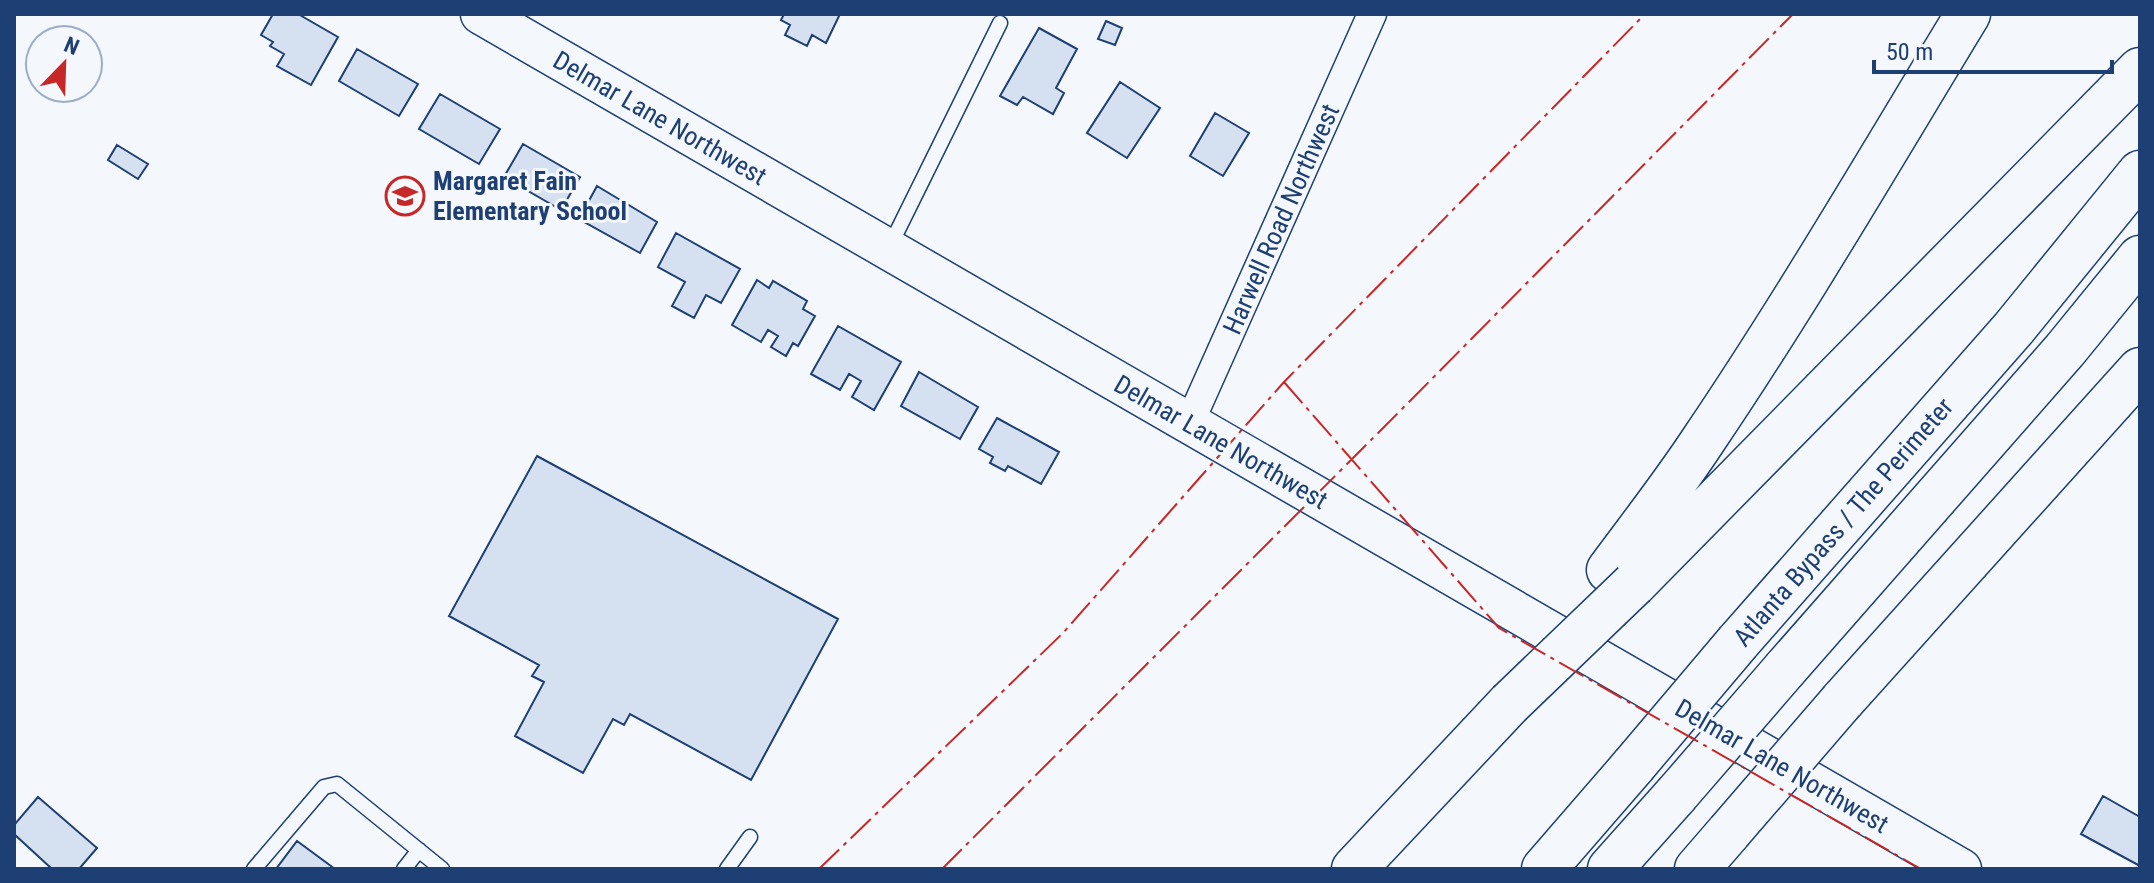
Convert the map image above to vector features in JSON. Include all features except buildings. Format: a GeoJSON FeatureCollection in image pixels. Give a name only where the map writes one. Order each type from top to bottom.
{"type":"FeatureCollection","features":[{"type":"Feature","properties":{"kind":"highway"},"geometry":{"type":"LineString","coordinates":[[1622,577],[1968,14]]}},
{"type":"Feature","properties":{"kind":"highway"},"geometry":{"type":"LineString","coordinates":[[1354,869],[1509,704],[1622,577],[2140,70]]}},
{"type":"Feature","properties":{"kind":"highway","name":"Atlanta Bypass / The Perimeter"},"geometry":{"type":"LineString","coordinates":[[1544,869],[1738,642],[2014,328],[2140,173]]}},
{"type":"Feature","properties":{"kind":"highway"},"geometry":{"type":"LineString","coordinates":[[1610,869],[2065,350],[2140,258]]}},
{"type":"Feature","properties":{"kind":"highway"},"geometry":{"type":"LineString","coordinates":[[1697,869],[1842,701],[2140,370]]}},
{"type":"Feature","properties":{"kind":"street","name":"Delmar Lane Northwest"},"geometry":{"type":"LineString","coordinates":[[481,14],[1961,869]]}},
{"type":"Feature","properties":{"kind":"street","name":"Harwell Road Northwest"},"geometry":{"type":"LineString","coordinates":[[1189,424],[1372,14]]}},
{"type":"Feature","properties":{"kind":"lane"},"geometry":{"type":"LineString","coordinates":[[888,250],[1000,23]]}},
{"type":"Feature","properties":{"kind":"lane"},"geometry":{"type":"LineString","coordinates":[[254,869],[324,787],[337,784],[442,869]]}},
{"type":"Feature","properties":{"kind":"lane"},"geometry":{"type":"LineString","coordinates":[[727,869],[750,837]]}},
{"type":"Feature","properties":{"kind":"lane"},"geometry":{"type":"LineString","coordinates":[[404,869],[419,850]]}},
{"type":"Feature","properties":{"kind":"power"},"geometry":{"type":"LineString","coordinates":[[819,869],[1063,633],[1284,382],[1645,14]]}},
{"type":"Feature","properties":{"kind":"power"},"geometry":{"type":"LineString","coordinates":[[942,869],[1793,14]]}},
{"type":"Feature","properties":{"kind":"power"},"geometry":{"type":"LineString","coordinates":[[1284,382],[1499,628],[1921,869]]}},
{"type":"Feature","properties":{"kind":"place","name":"Margaret Fain Elementary School"},"geometry":{"type":"Point","coordinates":[405,196]}}]}
